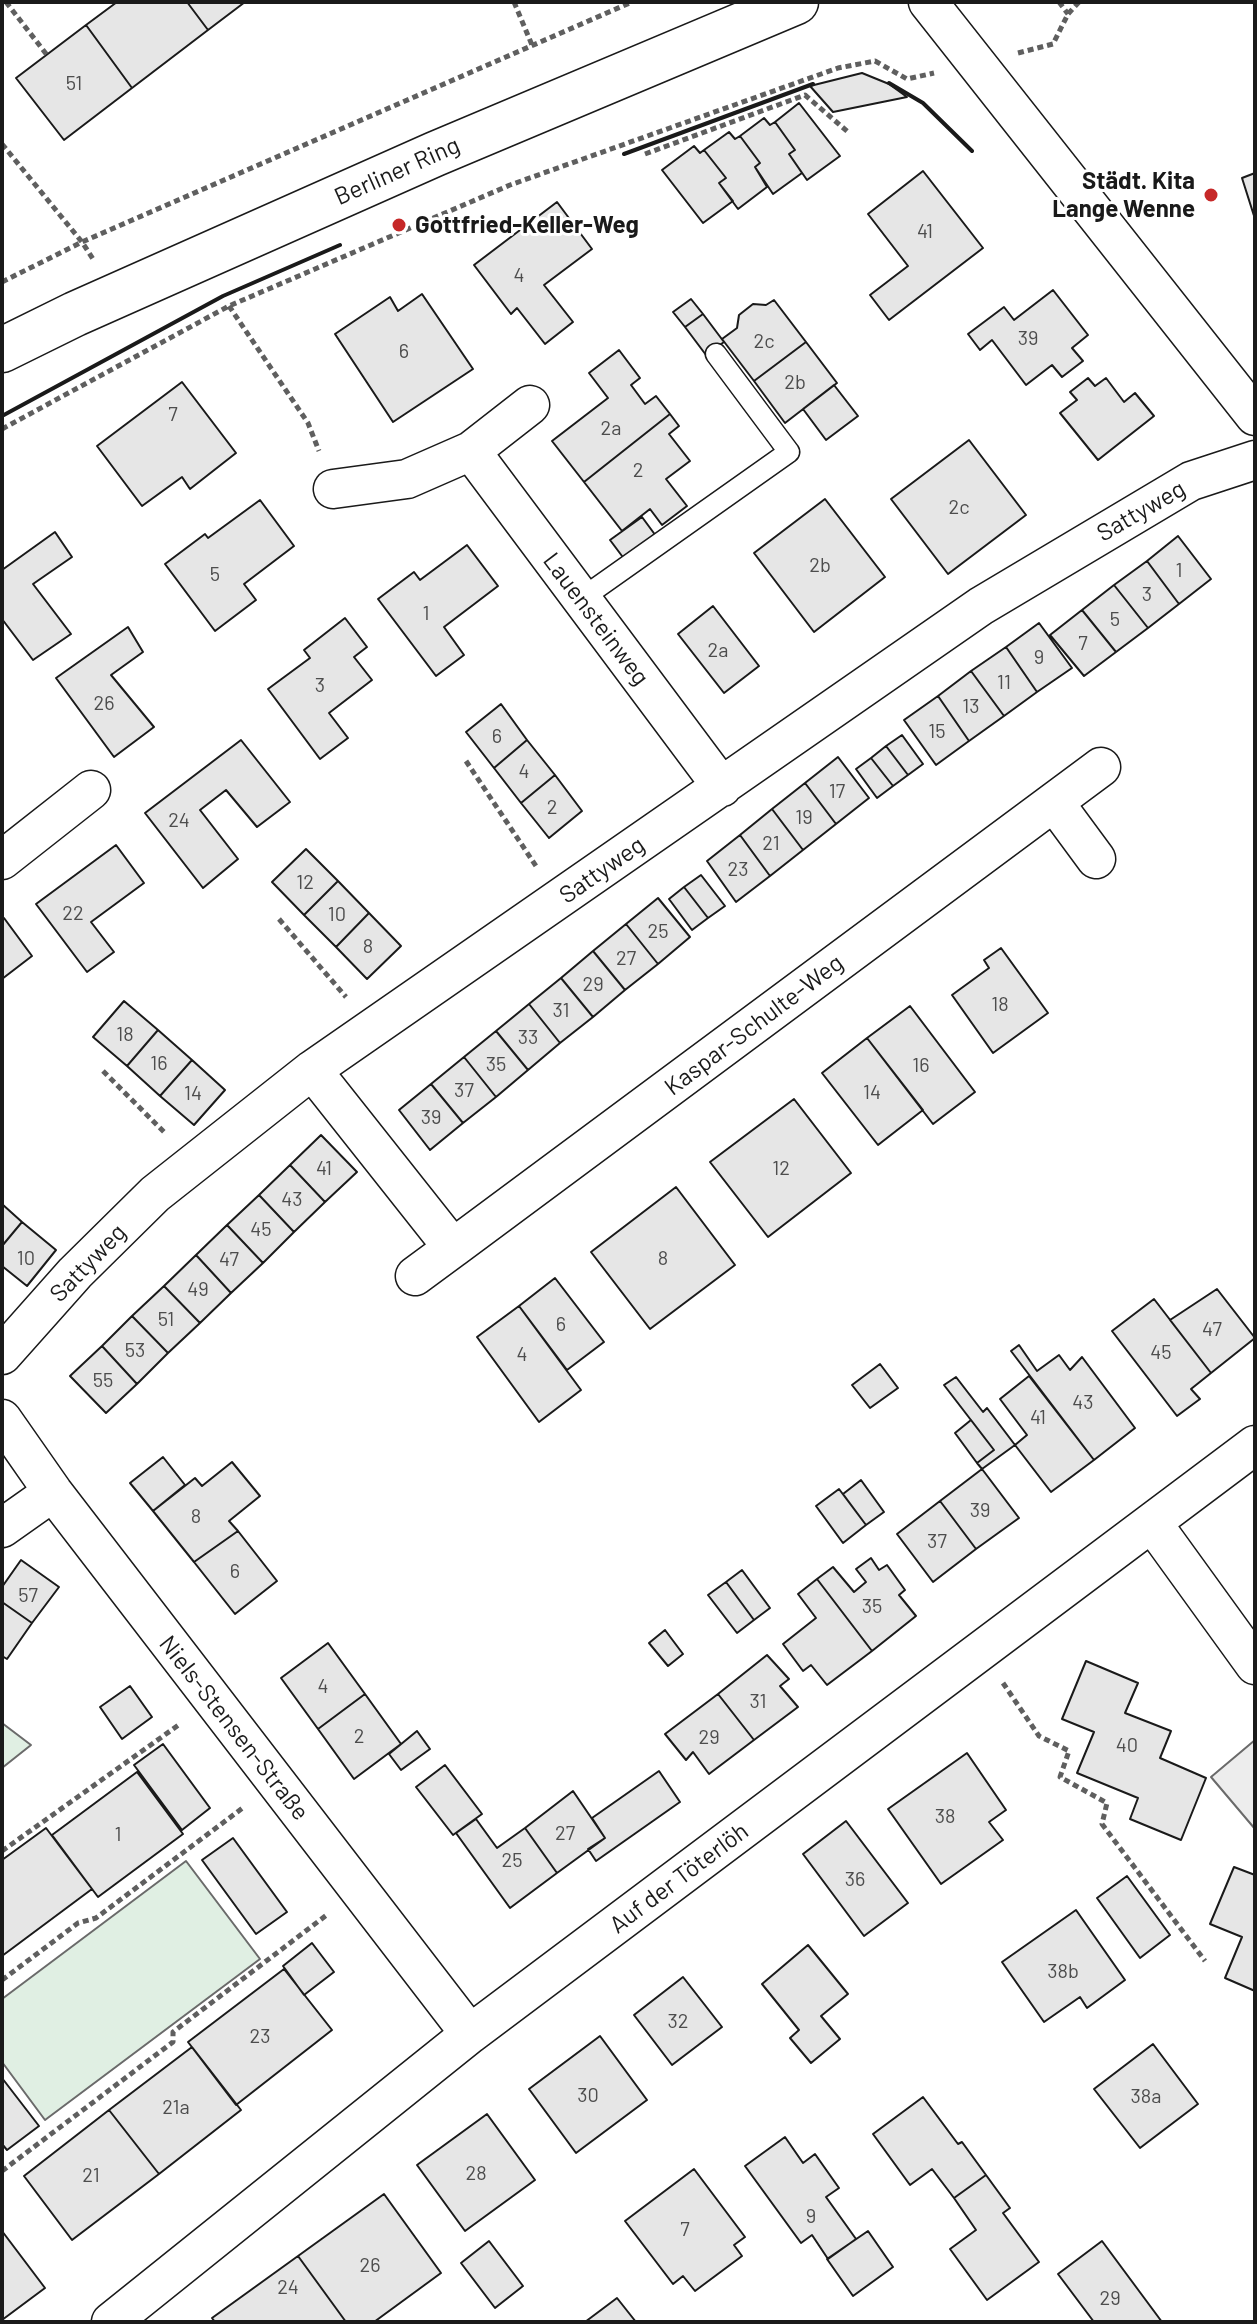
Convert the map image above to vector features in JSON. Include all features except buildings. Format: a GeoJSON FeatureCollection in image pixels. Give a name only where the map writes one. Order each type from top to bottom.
{"type":"FeatureCollection","features":[{"type":"Feature","properties":{"kind":"main road","name":"Berliner Ring"},"geometry":{"type":"LineString","coordinates":[[2,350],[117,295],[435,154],[796,2]]}},
{"type":"Feature","properties":{"kind":"street"},"geometry":{"type":"LineString","coordinates":[[928,2],[1255,416]]}},
{"type":"Feature","properties":{"kind":"street"},"geometry":{"type":"LineString","coordinates":[[333,489],[407,479],[471,451],[530,405]]}},
{"type":"Feature","properties":{"kind":"street","name":"Lauensteinweg"},"geometry":{"type":"LineString","coordinates":[[471,451],[722,787]]}},
{"type":"Feature","properties":{"kind":"street","name":"Sattyweg"},"geometry":{"type":"LineString","coordinates":[[2,1355],[75,1273],[155,1194],[312,1070],[981,606],[1191,481],[1255,460]]}},
{"type":"Feature","properties":{"kind":"street","name":"Kaspar-Schulte-Weg"},"geometry":{"type":"LineString","coordinates":[[415,1276],[1101,767]]}},
{"type":"Feature","properties":{"kind":"street"},"geometry":{"type":"LineString","coordinates":[[2,860],[91,790]]}},
{"type":"Feature","properties":{"kind":"street"},"geometry":{"type":"LineString","coordinates":[[1054,802],[1096,859]]}},
{"type":"Feature","properties":{"kind":"street"},"geometry":{"type":"LineString","coordinates":[[312,1070],[453,1248]]}},
{"type":"Feature","properties":{"kind":"street","name":"Niels-Stensen-Straße"},"geometry":{"type":"LineString","coordinates":[[2,1419],[53,1492],[470,2034]]}},
{"type":"Feature","properties":{"kind":"street","name":"Auf der Töterlöh"},"geometry":{"type":"LineString","coordinates":[[111,2322],[470,2034],[1255,1445]]}},
{"type":"Feature","properties":{"kind":"street"},"geometry":{"type":"LineString","coordinates":[[2,1528],[53,1492]]}},
{"type":"Feature","properties":{"kind":"street"},"geometry":{"type":"LineString","coordinates":[[1153,1524],[1255,1665]]}},
{"type":"Feature","properties":{"kind":"lane"},"geometry":{"type":"LineString","coordinates":[[581,599],[789,452],[716,354]]}},
{"type":"Feature","properties":{"kind":"path"},"geometry":{"type":"LineString","coordinates":[[6,2],[47,55]]}},
{"type":"Feature","properties":{"kind":"path"},"geometry":{"type":"LineString","coordinates":[[514,2],[532,45]]}},
{"type":"Feature","properties":{"kind":"path"},"geometry":{"type":"LineString","coordinates":[[2,282],[82,242],[632,2]]}},
{"type":"Feature","properties":{"kind":"path"},"geometry":{"type":"LineString","coordinates":[[1059,2],[1068,14]]}},
{"type":"Feature","properties":{"kind":"path"},"geometry":{"type":"LineString","coordinates":[[2,429],[229,306],[510,185],[838,68],[875,61],[907,79],[1053,44],[1068,14],[1079,2]]}},
{"type":"Feature","properties":{"kind":"path"},"geometry":{"type":"LineString","coordinates":[[645,154],[805,95],[848,132]]}},
{"type":"Feature","properties":{"kind":"path"},"geometry":{"type":"LineString","coordinates":[[2,144],[82,242],[117,295]]}},
{"type":"Feature","properties":{"kind":"path"},"geometry":{"type":"LineString","coordinates":[[229,306],[308,423],[333,489]]}},
{"type":"Feature","properties":{"kind":"path"},"geometry":{"type":"LineString","coordinates":[[466,761],[559,900]]}},
{"type":"Feature","properties":{"kind":"path"},"geometry":{"type":"LineString","coordinates":[[279,919],[373,1028]]}},
{"type":"Feature","properties":{"kind":"path"},"geometry":{"type":"LineString","coordinates":[[103,1071],[195,1163]]}},
{"type":"Feature","properties":{"kind":"path"},"geometry":{"type":"LineString","coordinates":[[982,1652],[1039,1736],[1069,1751],[1060,1777],[1107,1803],[1102,1824],[1205,1961]]}},
{"type":"Feature","properties":{"kind":"path"},"geometry":{"type":"LineString","coordinates":[[2,1851],[213,1700]]}},
{"type":"Feature","properties":{"kind":"path"},"geometry":{"type":"LineString","coordinates":[[2,1980],[78,1923],[96,1918],[276,1783]]}},
{"type":"Feature","properties":{"kind":"path"},"geometry":{"type":"LineString","coordinates":[[2,2171],[173,2042],[173,2032],[359,1891]]}},
{"type":"Feature","properties":{"kind":"green space"},"geometry":{"type":"Polygon","coordinates":[[[2,1723],[31,1745],[2,1768],[2,1723]]]}},
{"type":"Feature","properties":{"kind":"green space"},"geometry":{"type":"Polygon","coordinates":[[[186,1861],[260,1959],[45,2120],[2,2062],[2,1999],[186,1861]]]}},
{"type":"Feature","properties":{"kind":"shaded area"},"geometry":{"type":"Polygon","coordinates":[[[1255,1740],[1255,1829],[1211,1777],[1255,1740]]]}},
{"type":"Feature","properties":{"kind":"wall"},"geometry":{"type":"LineString","coordinates":[[889,83],[923,103],[972,151]]}},
{"type":"Feature","properties":{"kind":"wall"},"geometry":{"type":"LineString","coordinates":[[624,154],[813,84]]}},
{"type":"Feature","properties":{"kind":"wall"},"geometry":{"type":"LineString","coordinates":[[2,416],[223,296],[340,245]]}},
{"type":"Feature","properties":{"kind":"place","name":"Städt. Kita Lange Wenne"},"geometry":{"type":"Point","coordinates":[1211,195]}},
{"type":"Feature","properties":{"kind":"place","name":"Gottfried-Keller-Weg"},"geometry":{"type":"Point","coordinates":[399,225]}}]}
